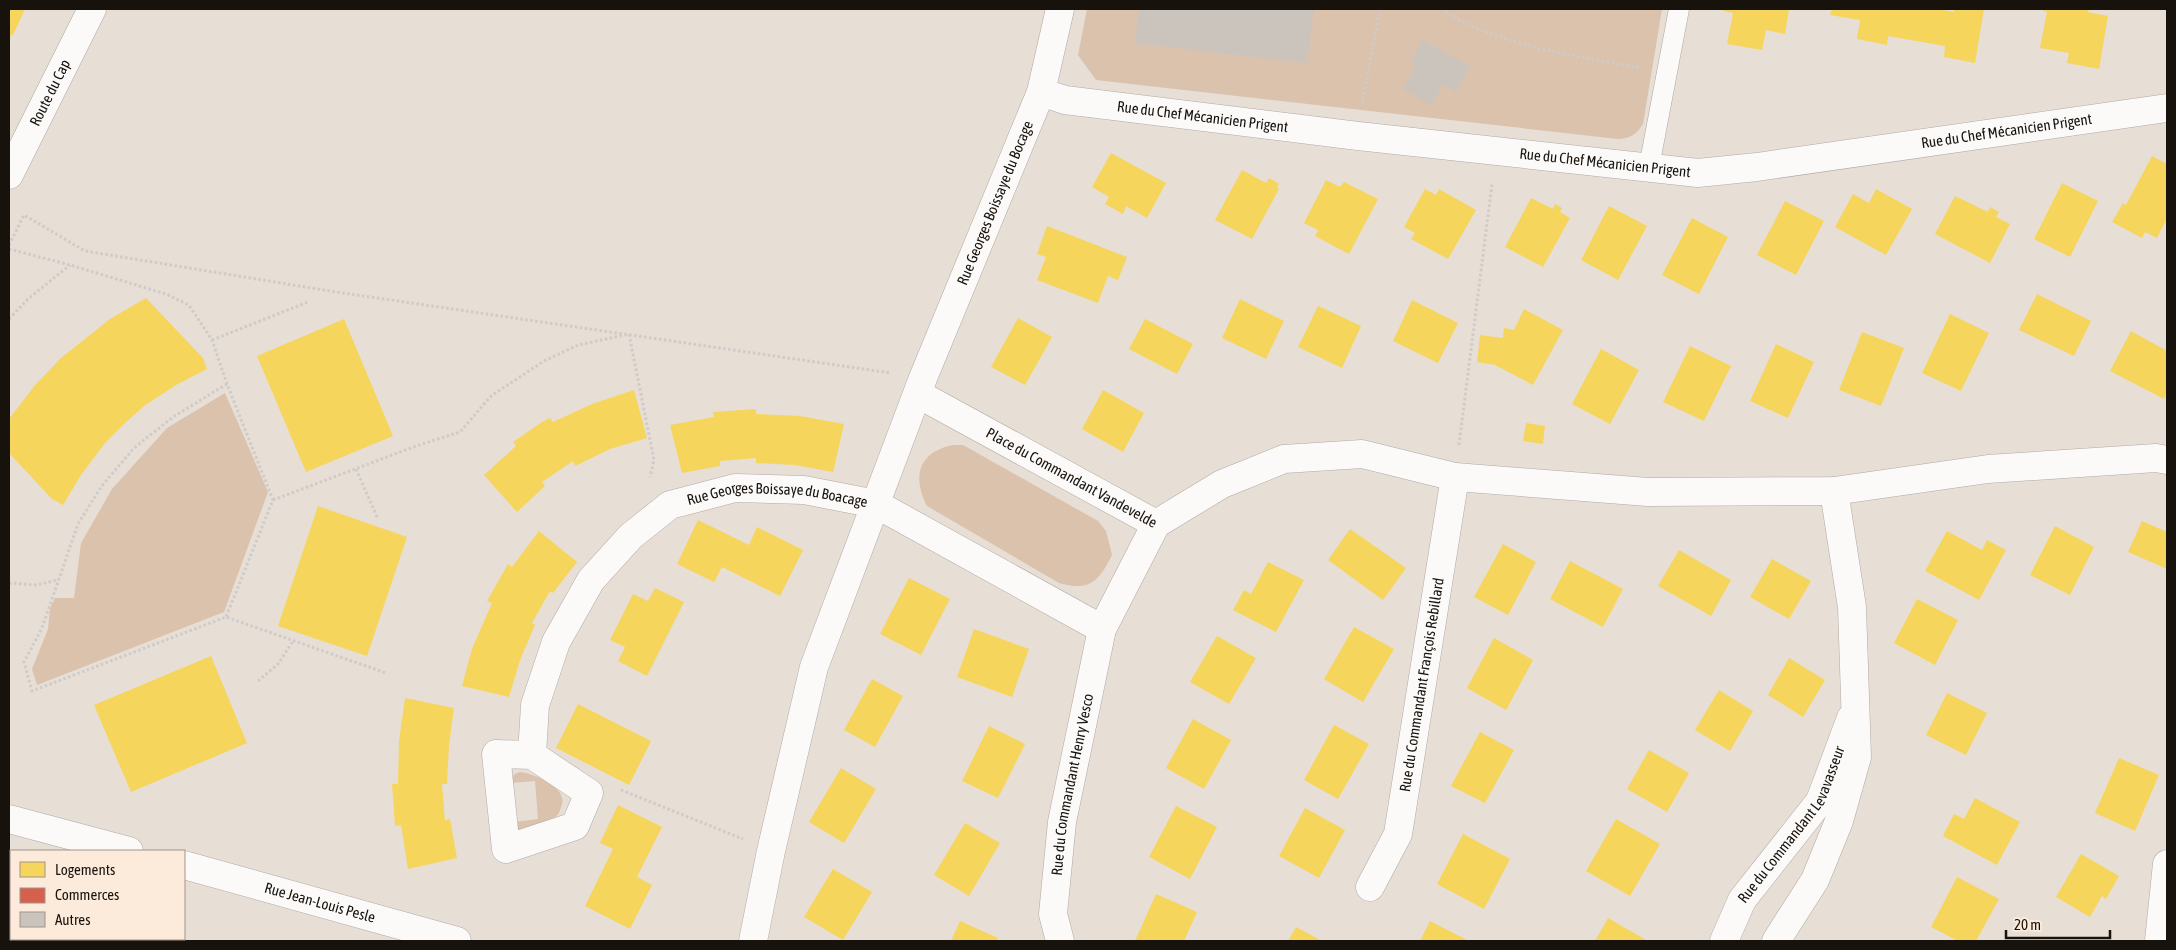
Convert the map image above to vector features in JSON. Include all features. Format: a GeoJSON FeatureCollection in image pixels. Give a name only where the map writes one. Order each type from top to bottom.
{"type":"FeatureCollection","features":[{"type":"Feature","properties":{"kind":"street","name":"Route du Cap"},"geometry":{"type":"LineString","coordinates":[[9,172],[92,9]]}},
{"type":"Feature","properties":{"kind":"street","name":"Rue Georges Boissaye du Bocage"},"geometry":{"type":"LineString","coordinates":[[921,386],[1041,92],[1060,9]]}},
{"type":"Feature","properties":{"kind":"street","name":"Rue du Chef Mécanicien Prigent"},"geometry":{"type":"LineString","coordinates":[[1041,92],[1065,100],[1358,136],[1698,173],[1756,168],[2167,108]]}},
{"type":"Feature","properties":{"kind":"street"},"geometry":{"type":"LineString","coordinates":[[921,386],[876,504],[1102,629]]}},
{"type":"Feature","properties":{"kind":"street","name":"Place du Commandant Vandevelde"},"geometry":{"type":"LineString","coordinates":[[921,386],[1156,524],[1102,629]]}},
{"type":"Feature","properties":{"kind":"street"},"geometry":{"type":"LineString","coordinates":[[1156,524],[1222,484],[1284,460],[1362,454],[1455,477],[1648,492],[1834,491],[1988,469],[2156,458],[2167,460]]}},
{"type":"Feature","properties":{"kind":"street","name":"Rue du Commandant François Rebillard"},"geometry":{"type":"LineString","coordinates":[[1370,887],[1398,834],[1455,477]]}},
{"type":"Feature","properties":{"kind":"street","name":"Rue Georges Boissaye du Boacage"},"geometry":{"type":"LineString","coordinates":[[532,755],[535,705],[556,642],[591,580],[632,536],[670,505],[735,488],[804,490],[876,504],[814,667],[771,850],[753,941]]}},
{"type":"Feature","properties":{"kind":"street","name":"Rue du Commandant Levavasseur"},"geometry":{"type":"LineString","coordinates":[[1776,941],[1815,880],[1839,821],[1857,757],[1852,607],[1834,491]]}},
{"type":"Feature","properties":{"kind":"street","name":"Rue du Commandant Henry Vesco"},"geometry":{"type":"LineString","coordinates":[[1060,941],[1053,914],[1062,822],[1102,629]]}},
{"type":"Feature","properties":{"kind":"street","name":"Rue du Commandant Levavasseur"},"geometry":{"type":"LineString","coordinates":[[1724,941],[1742,900],[1820,802],[1856,705]]}},
{"type":"Feature","properties":{"kind":"street"},"geometry":{"type":"LineString","coordinates":[[496,754],[532,755],[589,793],[575,826],[506,849],[496,754]]}},
{"type":"Feature","properties":{"kind":"street"},"geometry":{"type":"LineString","coordinates":[[9,819],[125,850]]}},
{"type":"Feature","properties":{"kind":"street"},"geometry":{"type":"LineString","coordinates":[[2159,941],[2167,864]]}},
{"type":"Feature","properties":{"kind":"street","name":"Rue Jean-Louis Pesle"},"geometry":{"type":"LineString","coordinates":[[185,865],[457,941]]}},
{"type":"Feature","properties":{"kind":"lane"},"geometry":{"type":"LineString","coordinates":[[1649,167],[1679,9]]}},
{"type":"Feature","properties":{"kind":"path"},"geometry":{"type":"LineString","coordinates":[[1358,136],[1380,9]]}},
{"type":"Feature","properties":{"kind":"path"},"geometry":{"type":"LineString","coordinates":[[1441,9],[1460,21],[1506,39],[1667,73]]}},
{"type":"Feature","properties":{"kind":"path"},"geometry":{"type":"LineString","coordinates":[[1455,477],[1497,151]]}},
{"type":"Feature","properties":{"kind":"path"},"geometry":{"type":"LineString","coordinates":[[9,245],[24,215],[85,251],[346,293],[629,334],[921,386]]}},
{"type":"Feature","properties":{"kind":"path"},"geometry":{"type":"LineString","coordinates":[[9,249],[166,294],[189,305],[212,340],[227,384],[273,500],[226,617]]}},
{"type":"Feature","properties":{"kind":"path"},"geometry":{"type":"LineString","coordinates":[[9,319],[28,299],[70,265]]}},
{"type":"Feature","properties":{"kind":"path"},"geometry":{"type":"LineString","coordinates":[[212,340],[308,302]]}},
{"type":"Feature","properties":{"kind":"path"},"geometry":{"type":"LineString","coordinates":[[273,500],[460,432],[491,396],[544,362],[578,345],[629,334]]}},
{"type":"Feature","properties":{"kind":"path"},"geometry":{"type":"LineString","coordinates":[[629,334],[654,460],[650,477]]}},
{"type":"Feature","properties":{"kind":"path"},"geometry":{"type":"LineString","coordinates":[[227,384],[173,417],[134,448],[101,487],[78,524],[42,628],[24,662],[32,691],[226,617],[386,673]]}},
{"type":"Feature","properties":{"kind":"path"},"geometry":{"type":"LineString","coordinates":[[356,469],[378,519]]}},
{"type":"Feature","properties":{"kind":"path"},"geometry":{"type":"LineString","coordinates":[[9,583],[36,585],[58,580]]}},
{"type":"Feature","properties":{"kind":"path"},"geometry":{"type":"LineString","coordinates":[[258,681],[278,664],[293,641]]}},
{"type":"Feature","properties":{"kind":"path"},"geometry":{"type":"LineString","coordinates":[[589,793],[620,789],[771,850]]}},
{"type":"Feature","properties":{"kind":"shaded area"},"geometry":{"type":"Polygon","coordinates":[[[1087,9],[1662,9],[1643,124],[1632,135],[1618,139],[1096,80],[1078,55],[1087,9]]]}},
{"type":"Feature","properties":{"kind":"shaded area"},"geometry":{"type":"Polygon","coordinates":[[[225,393],[268,492],[224,612],[37,685],[32,669],[48,629],[50,608],[55,598],[74,598],[81,543],[112,489],[167,428],[225,393]]]}},
{"type":"Feature","properties":{"kind":"shaded area"},"geometry":{"type":"Polygon","coordinates":[[[953,445],[963,445],[1098,521],[1106,531],[1112,555],[1098,578],[1086,585],[1079,586],[1059,583],[927,506],[920,485],[921,467],[932,453],[953,445]]]}},
{"type":"Feature","properties":{"kind":"shaded area"},"geometry":{"type":"Polygon","coordinates":[[[520,772],[550,783],[556,788],[562,800],[561,809],[557,816],[540,824],[519,830],[514,822],[538,819],[535,781],[510,783],[513,776],[520,772]]]}},
{"type":"Feature","properties":{"kind":"building: Logements"},"geometry":{"type":"Polygon","coordinates":[[[9,9],[25,9],[13,35],[9,36],[9,9]]]}},
{"type":"Feature","properties":{"kind":"building: Logements"},"geometry":{"type":"Polygon","coordinates":[[[1723,9],[1789,9],[1785,34],[1766,30],[1762,50],[1727,44],[1733,13],[1723,11],[1723,9]]]}},
{"type":"Feature","properties":{"kind":"building: Logements"},"geometry":{"type":"Polygon","coordinates":[[[1832,9],[1939,9],[1954,12],[1954,9],[1984,9],[1975,63],[1944,57],[1945,46],[1888,36],[1887,45],[1857,39],[1860,20],[1830,15],[1832,9]]]}},
{"type":"Feature","properties":{"kind":"building: Logements"},"geometry":{"type":"Polygon","coordinates":[[[2044,9],[2089,9],[2088,12],[2108,16],[2099,69],[2067,63],[2069,53],[2040,48],[2047,12],[2043,11],[2044,9]]]}},
{"type":"Feature","properties":{"kind":"building: Logements"},"geometry":{"type":"Polygon","coordinates":[[[1111,153],[1166,183],[1147,218],[1126,206],[1123,214],[1105,204],[1109,197],[1092,187],[1111,153]]]}},
{"type":"Feature","properties":{"kind":"building: Logements"},"geometry":{"type":"Polygon","coordinates":[[[2152,156],[2167,164],[2167,218],[2157,238],[2145,232],[2142,238],[2112,222],[2123,203],[2126,205],[2152,156]]]}},
{"type":"Feature","properties":{"kind":"building: Logements"},"geometry":{"type":"Polygon","coordinates":[[[1242,170],[1266,183],[1269,178],[1279,184],[1277,188],[1279,189],[1252,239],[1215,220],[1242,170]]]}},
{"type":"Feature","properties":{"kind":"building: Logements"},"geometry":{"type":"Polygon","coordinates":[[[1326,180],[1340,187],[1344,182],[1378,199],[1349,254],[1315,236],[1318,230],[1304,223],[1326,180]]]}},
{"type":"Feature","properties":{"kind":"building: Logements"},"geometry":{"type":"Polygon","coordinates":[[[2062,183],[2098,201],[2070,257],[2034,239],[2062,183]]]}},
{"type":"Feature","properties":{"kind":"building: Logements"},"geometry":{"type":"Polygon","coordinates":[[[1425,189],[1436,195],[1439,189],[1476,210],[1448,259],[1411,239],[1415,233],[1404,227],[1425,189]]]}},
{"type":"Feature","properties":{"kind":"building: Logements"},"geometry":{"type":"Polygon","coordinates":[[[1876,189],[1912,209],[1886,255],[1835,227],[1853,194],[1869,203],[1876,189]]]}},
{"type":"Feature","properties":{"kind":"building: Logements"},"geometry":{"type":"Polygon","coordinates":[[[1955,196],[1988,212],[1990,207],[1999,212],[1996,217],[2010,224],[1990,263],[1935,234],[1955,196]]]}},
{"type":"Feature","properties":{"kind":"building: Logements"},"geometry":{"type":"Polygon","coordinates":[[[1531,198],[1553,209],[1555,204],[1562,208],[1560,212],[1570,218],[1543,267],[1505,247],[1531,198]]]}},
{"type":"Feature","properties":{"kind":"building: Logements"},"geometry":{"type":"Polygon","coordinates":[[[1785,201],[1824,221],[1796,275],[1757,255],[1785,201]]]}},
{"type":"Feature","properties":{"kind":"building: Logements"},"geometry":{"type":"Polygon","coordinates":[[[1609,206],[1647,226],[1618,280],[1581,260],[1609,206]]]}},
{"type":"Feature","properties":{"kind":"building: Logements"},"geometry":{"type":"Polygon","coordinates":[[[1692,218],[1728,237],[1699,294],[1662,275],[1692,218]]]}},
{"type":"Feature","properties":{"kind":"building: Logements"},"geometry":{"type":"Polygon","coordinates":[[[1047,226],[1127,257],[1118,280],[1108,276],[1098,303],[1037,280],[1046,257],[1037,254],[1047,226]]]}},
{"type":"Feature","properties":{"kind":"building: Logements"},"geometry":{"type":"Polygon","coordinates":[[[2037,294],[2091,321],[2074,356],[2019,330],[2037,294]]]}},
{"type":"Feature","properties":{"kind":"building: Logements"},"geometry":{"type":"Polygon","coordinates":[[[146,298],[203,358],[207,369],[176,385],[144,406],[124,424],[105,443],[81,475],[63,505],[52,499],[9,453],[9,419],[36,384],[61,358],[110,319],[146,298]]]}},
{"type":"Feature","properties":{"kind":"building: Logements"},"geometry":{"type":"Polygon","coordinates":[[[1240,299],[1284,321],[1266,359],[1222,338],[1240,299]]]}},
{"type":"Feature","properties":{"kind":"building: Logements"},"geometry":{"type":"Polygon","coordinates":[[[1412,300],[1458,323],[1438,363],[1393,341],[1412,300]]]}},
{"type":"Feature","properties":{"kind":"building: Logements"},"geometry":{"type":"Polygon","coordinates":[[[1318,306],[1361,326],[1342,368],[1298,347],[1318,306]]]}},
{"type":"Feature","properties":{"kind":"building: Logements"},"geometry":{"type":"Polygon","coordinates":[[[1524,309],[1563,330],[1533,385],[1495,365],[1477,362],[1480,335],[1503,338],[1504,328],[1514,330],[1524,309]]]}},
{"type":"Feature","properties":{"kind":"building: Logements"},"geometry":{"type":"Polygon","coordinates":[[[1950,314],[1989,333],[1961,391],[1922,373],[1950,314]]]}},
{"type":"Feature","properties":{"kind":"building: Logements"},"geometry":{"type":"Polygon","coordinates":[[[1018,318],[1052,337],[1025,385],[991,367],[1018,318]]]}},
{"type":"Feature","properties":{"kind":"building: Logements"},"geometry":{"type":"Polygon","coordinates":[[[344,319],[393,436],[306,472],[257,356],[344,319]]]}},
{"type":"Feature","properties":{"kind":"building: Logements"},"geometry":{"type":"Polygon","coordinates":[[[1145,319],[1193,344],[1177,374],[1129,349],[1145,319]]]}},
{"type":"Feature","properties":{"kind":"building: Logements"},"geometry":{"type":"Polygon","coordinates":[[[2131,331],[2167,351],[2167,392],[2164,399],[2110,371],[2131,331]]]}},
{"type":"Feature","properties":{"kind":"building: Logements"},"geometry":{"type":"Polygon","coordinates":[[[1862,332],[1904,348],[1881,406],[1839,390],[1862,332]]]}},
{"type":"Feature","properties":{"kind":"building: Logements"},"geometry":{"type":"Polygon","coordinates":[[[1776,344],[1814,362],[1788,418],[1750,401],[1776,344]]]}},
{"type":"Feature","properties":{"kind":"building: Logements"},"geometry":{"type":"Polygon","coordinates":[[[1690,346],[1731,366],[1704,421],[1663,402],[1690,346]]]}},
{"type":"Feature","properties":{"kind":"building: Logements"},"geometry":{"type":"Polygon","coordinates":[[[1601,349],[1639,370],[1610,424],[1572,404],[1601,349]]]}},
{"type":"Feature","properties":{"kind":"building: Logements"},"geometry":{"type":"Polygon","coordinates":[[[634,390],[647,438],[610,449],[575,466],[573,461],[542,482],[545,486],[517,512],[484,475],[516,446],[513,442],[542,422],[550,418],[553,422],[592,404],[634,390]]]}},
{"type":"Feature","properties":{"kind":"building: Logements"},"geometry":{"type":"Polygon","coordinates":[[[1103,390],[1144,413],[1123,452],[1082,429],[1103,390]]]}},
{"type":"Feature","properties":{"kind":"building: Logements"},"geometry":{"type":"Polygon","coordinates":[[[756,409],[756,414],[800,416],[844,424],[833,472],[795,465],[756,463],[756,458],[720,461],[720,466],[682,473],[670,425],[714,417],[713,412],[756,409]]]}},
{"type":"Feature","properties":{"kind":"building: Logements"},"geometry":{"type":"Polygon","coordinates":[[[1526,423],[1545,426],[1543,444],[1523,441],[1526,423]]]}},
{"type":"Feature","properties":{"kind":"building: Logements"},"geometry":{"type":"Polygon","coordinates":[[[318,506],[407,537],[367,656],[278,626],[318,506]]]}},
{"type":"Feature","properties":{"kind":"building: Logements"},"geometry":{"type":"Polygon","coordinates":[[[698,520],[749,545],[757,527],[803,550],[780,596],[722,567],[714,582],[677,564],[698,520]]]}},
{"type":"Feature","properties":{"kind":"building: Logements"},"geometry":{"type":"Polygon","coordinates":[[[2142,521],[2167,532],[2167,569],[2128,552],[2142,521]]]}},
{"type":"Feature","properties":{"kind":"building: Logements"},"geometry":{"type":"Polygon","coordinates":[[[2055,526],[2094,547],[2070,595],[2030,575],[2055,526]]]}},
{"type":"Feature","properties":{"kind":"building: Logements"},"geometry":{"type":"Polygon","coordinates":[[[1350,529],[1406,568],[1383,600],[1328,560],[1350,529]]]}},
{"type":"Feature","properties":{"kind":"building: Logements"},"geometry":{"type":"Polygon","coordinates":[[[539,531],[577,562],[553,593],[550,591],[532,623],[535,625],[520,660],[509,697],[462,686],[472,649],[492,603],[487,601],[508,564],[512,567],[539,531]]]}},
{"type":"Feature","properties":{"kind":"building: Logements"},"geometry":{"type":"Polygon","coordinates":[[[1947,531],[1982,550],[1987,540],[2006,550],[1979,600],[1925,571],[1947,531]]]}},
{"type":"Feature","properties":{"kind":"building: Logements"},"geometry":{"type":"Polygon","coordinates":[[[1503,544],[1536,562],[1508,615],[1474,597],[1503,544]]]}},
{"type":"Feature","properties":{"kind":"building: Logements"},"geometry":{"type":"Polygon","coordinates":[[[1679,550],[1731,580],[1711,616],[1658,586],[1679,550]]]}},
{"type":"Feature","properties":{"kind":"building: Logements"},"geometry":{"type":"Polygon","coordinates":[[[1772,559],[1811,581],[1789,619],[1750,597],[1772,559]]]}},
{"type":"Feature","properties":{"kind":"building: Logements"},"geometry":{"type":"Polygon","coordinates":[[[1570,561],[1623,589],[1603,627],[1550,599],[1570,561]]]}},
{"type":"Feature","properties":{"kind":"building: Logements"},"geometry":{"type":"Polygon","coordinates":[[[1268,562],[1304,580],[1276,632],[1233,610],[1244,590],[1251,594],[1268,562]]]}},
{"type":"Feature","properties":{"kind":"building: Logements"},"geometry":{"type":"Polygon","coordinates":[[[909,578],[950,599],[921,655],[880,634],[909,578]]]}},
{"type":"Feature","properties":{"kind":"building: Logements"},"geometry":{"type":"Polygon","coordinates":[[[655,588],[684,602],[647,676],[618,661],[625,647],[610,640],[633,594],[648,601],[655,588]]]}},
{"type":"Feature","properties":{"kind":"building: Logements"},"geometry":{"type":"Polygon","coordinates":[[[1917,599],[1958,620],[1935,665],[1894,643],[1917,599]]]}},
{"type":"Feature","properties":{"kind":"building: Logements"},"geometry":{"type":"Polygon","coordinates":[[[1354,627],[1394,649],[1363,702],[1324,679],[1354,627]]]}},
{"type":"Feature","properties":{"kind":"building: Logements"},"geometry":{"type":"Polygon","coordinates":[[[974,629],[1029,649],[1012,697],[957,677],[974,629]]]}},
{"type":"Feature","properties":{"kind":"building: Logements"},"geometry":{"type":"Polygon","coordinates":[[[1217,636],[1256,658],[1229,704],[1190,682],[1217,636]]]}},
{"type":"Feature","properties":{"kind":"building: Logements"},"geometry":{"type":"Polygon","coordinates":[[[1494,638],[1533,660],[1506,710],[1467,688],[1494,638]]]}},
{"type":"Feature","properties":{"kind":"building: Logements"},"geometry":{"type":"Polygon","coordinates":[[[211,656],[247,743],[131,792],[94,705],[211,656]]]}},
{"type":"Feature","properties":{"kind":"building: Logements"},"geometry":{"type":"Polygon","coordinates":[[[1789,658],[1825,680],[1803,717],[1768,695],[1789,658]]]}},
{"type":"Feature","properties":{"kind":"building: Logements"},"geometry":{"type":"Polygon","coordinates":[[[872,679],[903,696],[875,747],[844,730],[872,679]]]}},
{"type":"Feature","properties":{"kind":"building: Logements"},"geometry":{"type":"Polygon","coordinates":[[[1719,690],[1753,711],[1730,751],[1695,730],[1719,690]]]}},
{"type":"Feature","properties":{"kind":"building: Logements"},"geometry":{"type":"Polygon","coordinates":[[[1947,693],[1987,713],[1966,755],[1926,735],[1947,693]]]}},
{"type":"Feature","properties":{"kind":"building: Logements"},"geometry":{"type":"Polygon","coordinates":[[[405,698],[454,708],[449,745],[447,784],[442,784],[445,820],[450,819],[457,858],[408,869],[401,825],[395,826],[392,784],[398,784],[399,741],[405,698]]]}},
{"type":"Feature","properties":{"kind":"building: Logements"},"geometry":{"type":"Polygon","coordinates":[[[578,704],[651,741],[629,785],[556,748],[578,704]]]}},
{"type":"Feature","properties":{"kind":"building: Logements"},"geometry":{"type":"Polygon","coordinates":[[[1193,719],[1231,740],[1204,789],[1166,768],[1193,719]]]}},
{"type":"Feature","properties":{"kind":"building: Logements"},"geometry":{"type":"Polygon","coordinates":[[[1334,725],[1369,744],[1338,799],[1304,780],[1334,725]]]}},
{"type":"Feature","properties":{"kind":"building: Logements"},"geometry":{"type":"Polygon","coordinates":[[[989,726],[1025,744],[998,798],[962,781],[989,726]]]}},
{"type":"Feature","properties":{"kind":"building: Logements"},"geometry":{"type":"Polygon","coordinates":[[[1480,732],[1514,750],[1485,803],[1451,786],[1480,732]]]}},
{"type":"Feature","properties":{"kind":"building: Logements"},"geometry":{"type":"Polygon","coordinates":[[[1649,750],[1689,773],[1667,812],[1627,789],[1649,750]]]}},
{"type":"Feature","properties":{"kind":"building: Logements"},"geometry":{"type":"Polygon","coordinates":[[[2119,758],[2159,775],[2135,831],[2095,813],[2119,758]]]}},
{"type":"Feature","properties":{"kind":"building: Logements"},"geometry":{"type":"Polygon","coordinates":[[[841,768],[876,789],[844,843],[809,822],[841,768]]]}},
{"type":"Feature","properties":{"kind":"building: Logements"},"geometry":{"type":"Polygon","coordinates":[[[1975,798],[2020,822],[1997,865],[1943,836],[1954,814],[1964,819],[1975,798]]]}},
{"type":"Feature","properties":{"kind":"building: Logements"},"geometry":{"type":"Polygon","coordinates":[[[618,805],[662,827],[637,877],[652,885],[630,929],[585,906],[613,849],[600,843],[618,805]]]}},
{"type":"Feature","properties":{"kind":"building: Logements"},"geometry":{"type":"Polygon","coordinates":[[[1176,806],[1217,827],[1190,879],[1149,857],[1176,806]]]}},
{"type":"Feature","properties":{"kind":"building: Logements"},"geometry":{"type":"Polygon","coordinates":[[[1305,808],[1345,830],[1319,878],[1279,856],[1305,808]]]}},
{"type":"Feature","properties":{"kind":"building: Logements"},"geometry":{"type":"Polygon","coordinates":[[[1616,819],[1660,844],[1630,896],[1586,871],[1616,819]]]}},
{"type":"Feature","properties":{"kind":"building: Logements"},"geometry":{"type":"Polygon","coordinates":[[[965,823],[1000,843],[969,896],[934,875],[965,823]]]}},
{"type":"Feature","properties":{"kind":"building: Logements"},"geometry":{"type":"Polygon","coordinates":[[[1463,834],[1510,859],[1484,909],[1437,884],[1463,834]]]}},
{"type":"Feature","properties":{"kind":"building: Logements"},"geometry":{"type":"Polygon","coordinates":[[[2081,854],[2119,876],[2106,899],[2102,896],[2090,917],[2056,897],[2081,854]]]}},
{"type":"Feature","properties":{"kind":"building: Logements"},"geometry":{"type":"Polygon","coordinates":[[[833,869],[872,892],[843,940],[804,917],[833,869]]]}},
{"type":"Feature","properties":{"kind":"building: Logements"},"geometry":{"type":"Polygon","coordinates":[[[1957,877],[1999,899],[1976,941],[1958,941],[1931,927],[1957,877]]]}},
{"type":"Feature","properties":{"kind":"building: Logements"},"geometry":{"type":"Polygon","coordinates":[[[1156,894],[1197,912],[1184,941],[1135,941],[1156,894]]]}},
{"type":"Feature","properties":{"kind":"building: Logements"},"geometry":{"type":"Polygon","coordinates":[[[1608,918],[1648,941],[1595,941],[1608,918]]]}},
{"type":"Feature","properties":{"kind":"building: Logements"},"geometry":{"type":"Polygon","coordinates":[[[960,921],[998,938],[996,941],[951,941],[960,921]]]}},
{"type":"Feature","properties":{"kind":"building: Logements"},"geometry":{"type":"Polygon","coordinates":[[[1430,921],[1467,940],[1420,941],[1430,921]]]}},
{"type":"Feature","properties":{"kind":"building: Logements"},"geometry":{"type":"Polygon","coordinates":[[[1296,927],[1322,941],[1288,941],[1296,927]]]}},
{"type":"Feature","properties":{"kind":"building: Commerces"},"geometry":{"type":"Polygon","coordinates":[[[9,878],[10,940],[90,940],[90,941],[9,941],[9,878]]]}},
{"type":"Feature","properties":{"kind":"building: Autres"},"geometry":{"type":"Polygon","coordinates":[[[1139,9],[1314,9],[1307,63],[1135,43],[1139,9]]]}},
{"type":"Feature","properties":{"kind":"building: Autres"},"geometry":{"type":"Polygon","coordinates":[[[1423,40],[1470,67],[1456,92],[1443,84],[1431,105],[1403,89],[1415,67],[1410,64],[1423,40]]]}}]}
